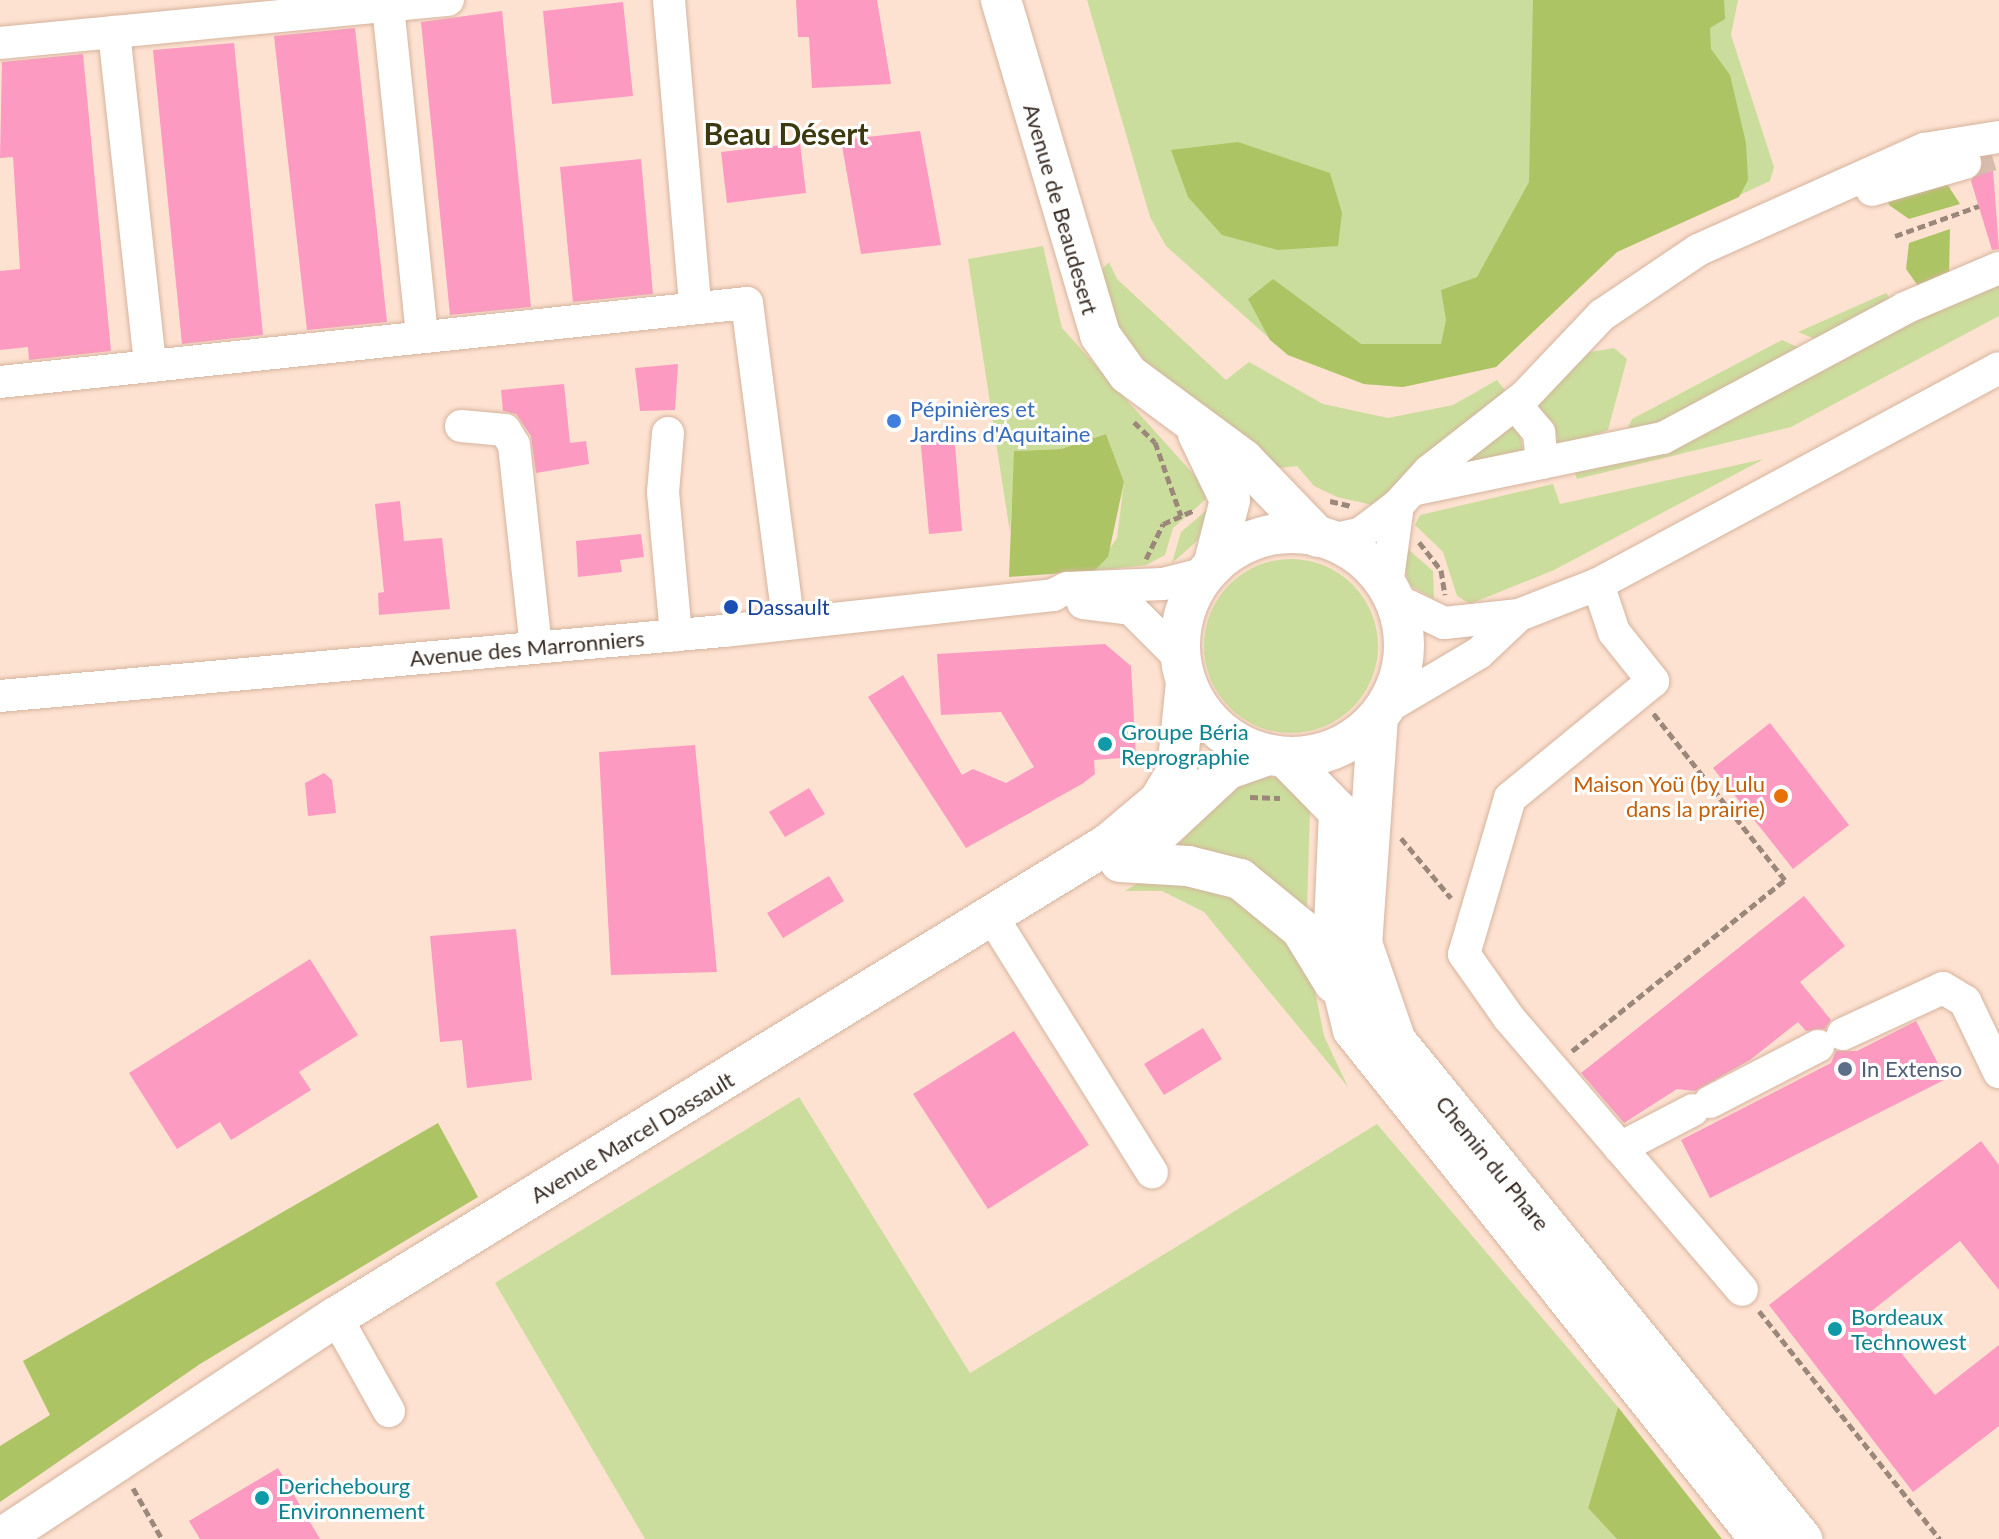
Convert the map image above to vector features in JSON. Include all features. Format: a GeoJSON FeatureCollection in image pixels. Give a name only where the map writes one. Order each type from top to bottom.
{"type":"FeatureCollection","features":[{"type":"Feature","properties":{"kind":"main road","name":"Avenue de Beaudesert"},"geometry":{"type":"LineString","coordinates":[[1001,0],[1100,335],[1128,374],[1194,427],[1243,459],[1324,538]]}},
{"type":"Feature","properties":{"kind":"main road"},"geometry":{"type":"LineString","coordinates":[[1194,427],[1230,500],[1210,569],[1185,613],[1183,670],[1205,716],[1233,741],[1277,756],[1337,749],[1382,712],[1405,643],[1391,592],[1324,538],[1262,538],[1210,569]]}},
{"type":"Feature","properties":{"kind":"main road","name":"Avenue Marcel Dassault"},"geometry":{"type":"LineString","coordinates":[[998,927],[1108,844],[1159,801],[1177,771],[1183,670]]}},
{"type":"Feature","properties":{"kind":"main road","name":"Chemin du Phare"},"geometry":{"type":"LineString","coordinates":[[1382,712],[1361,913],[1370,981],[1390,1030],[1802,1539]]}},
{"type":"Feature","properties":{"kind":"main road","name":"Avenue Marcel Dassault"},"geometry":{"type":"LineString","coordinates":[[0,1539],[998,927],[1120,862],[1228,769],[1277,756]]}},
{"type":"Feature","properties":{"kind":"main road","name":"Chemin du Phare"},"geometry":{"type":"LineString","coordinates":[[1277,756],[1339,812],[1333,950],[1340,993],[1374,1063],[1760,1539]]}},
{"type":"Feature","properties":{"kind":"main road"},"geometry":{"type":"LineString","coordinates":[[1120,862],[1221,871],[1255,888],[1301,929],[1340,993]]}},
{"type":"Feature","properties":{"kind":"main road","name":"Avenue Marcel Dassault"},"geometry":{"type":"LineString","coordinates":[[43,1539],[342,1328]]}},
{"type":"Feature","properties":{"kind":"street"},"geometry":{"type":"LineString","coordinates":[[0,43],[448,0]]}},
{"type":"Feature","properties":{"kind":"street"},"geometry":{"type":"LineString","coordinates":[[669,0],[695,305]]}},
{"type":"Feature","properties":{"kind":"street"},"geometry":{"type":"LineString","coordinates":[[388,6],[422,336]]}},
{"type":"Feature","properties":{"kind":"street"},"geometry":{"type":"LineString","coordinates":[[114,32],[150,365]]}},
{"type":"Feature","properties":{"kind":"street"},"geometry":{"type":"LineString","coordinates":[[1324,538],[1360,534],[1407,497],[1429,471],[1515,404],[1602,315],[1698,250],[1815,195],[1924,149],[1989,152]]}},
{"type":"Feature","properties":{"kind":"street"},"geometry":{"type":"LineString","coordinates":[[1407,497],[1542,463],[1663,438],[1905,308],[1999,268]]}},
{"type":"Feature","properties":{"kind":"street"},"geometry":{"type":"LineString","coordinates":[[0,382],[695,305],[747,303],[788,618]]}},
{"type":"Feature","properties":{"kind":"street"},"geometry":{"type":"LineString","coordinates":[[1407,497],[1391,592],[1444,623],[1519,615],[1598,584],[1999,368]]}},
{"type":"Feature","properties":{"kind":"street"},"geometry":{"type":"LineString","coordinates":[[1515,404],[1539,433],[1542,463]]}},
{"type":"Feature","properties":{"kind":"street"},"geometry":{"type":"LineString","coordinates":[[461,426],[505,430],[514,445],[536,648]]}},
{"type":"Feature","properties":{"kind":"street"},"geometry":{"type":"LineString","coordinates":[[668,433],[663,492],[676,635]]}},
{"type":"Feature","properties":{"kind":"street","name":"Avenue des Marronniers"},"geometry":{"type":"LineString","coordinates":[[0,696],[676,635],[788,618],[1053,595],[1210,569]]}},
{"type":"Feature","properties":{"kind":"street"},"geometry":{"type":"LineString","coordinates":[[1598,584],[1614,632],[1653,681],[1510,798],[1464,954],[1620,1148],[1742,1290]]}},
{"type":"Feature","properties":{"kind":"street","name":"Avenue des Marronniers"},"geometry":{"type":"LineString","coordinates":[[1053,595],[1131,609],[1183,670]]}},
{"type":"Feature","properties":{"kind":"street"},"geometry":{"type":"LineString","coordinates":[[1382,712],[1479,653],[1519,615]]}},
{"type":"Feature","properties":{"kind":"street"},"geometry":{"type":"LineString","coordinates":[[998,927],[1152,1172]]}},
{"type":"Feature","properties":{"kind":"street"},"geometry":{"type":"LineString","coordinates":[[1620,1148],[1830,1040],[1943,988],[1965,1001],[1999,1072]]}},
{"type":"Feature","properties":{"kind":"street"},"geometry":{"type":"LineString","coordinates":[[342,1328],[389,1411]]}},
{"type":"Feature","properties":{"kind":"path"},"geometry":{"type":"LineString","coordinates":[[1895,236],[1979,206]]}},
{"type":"Feature","properties":{"kind":"path"},"geometry":{"type":"LineString","coordinates":[[1560,1041],[1569,1053],[1785,880],[1637,693]]}},
{"type":"Feature","properties":{"kind":"path"},"geometry":{"type":"LineString","coordinates":[[1397,833],[1472,924]]}},
{"type":"Feature","properties":{"kind":"path"},"geometry":{"type":"LineString","coordinates":[[1742,1290],[1940,1539]]}},
{"type":"Feature","properties":{"kind":"path"},"geometry":{"type":"LineString","coordinates":[[128,1480],[162,1539]]}},
{"type":"Feature","properties":{"kind":"green space"},"geometry":{"type":"Polygon","coordinates":[[[1087,0],[1738,0],[1731,35],[1774,167],[1770,181],[1617,252],[1496,367],[1403,387],[1364,384],[1288,355],[1166,246],[1150,217],[1087,0]]]}},
{"type":"Feature","properties":{"kind":"green space"},"geometry":{"type":"Polygon","coordinates":[[[1533,0],[1724,0],[1725,19],[1710,28],[1711,49],[1730,75],[1746,143],[1748,180],[1739,197],[1617,252],[1496,367],[1403,387],[1364,384],[1288,355],[1270,340],[1248,299],[1273,279],[1361,344],[1441,344],[1446,320],[1441,290],[1477,277],[1529,182],[1533,0]]]}},
{"type":"Feature","properties":{"kind":"green space"},"geometry":{"type":"Polygon","coordinates":[[[1238,142],[1330,173],[1342,213],[1338,246],[1278,250],[1222,235],[1188,197],[1171,150],[1238,142]]]}},
{"type":"Feature","properties":{"kind":"green space"},"geometry":{"type":"Polygon","coordinates":[[[1934,164],[1960,204],[1909,219],[1889,205],[1877,172],[1934,164]]]}},
{"type":"Feature","properties":{"kind":"green space"},"geometry":{"type":"Polygon","coordinates":[[[1950,229],[1949,277],[1918,286],[1906,269],[1909,243],[1950,229]]]}},
{"type":"Feature","properties":{"kind":"green space"},"geometry":{"type":"Polygon","coordinates":[[[1043,246],[1062,328],[1205,487],[1206,499],[1173,528],[1165,555],[1146,565],[1094,571],[1117,538],[1124,482],[1106,434],[1061,449],[1015,451],[1010,533],[968,259],[1043,246]]]}},
{"type":"Feature","properties":{"kind":"green space"},"geometry":{"type":"Polygon","coordinates":[[[1109,262],[1117,279],[1226,380],[1249,362],[1323,404],[1388,418],[1453,405],[1497,380],[1512,399],[1377,506],[1337,497],[1314,486],[1297,466],[1270,469],[1123,343],[1092,280],[1109,262]]]}},
{"type":"Feature","properties":{"kind":"green space"},"geometry":{"type":"Polygon","coordinates":[[[1999,285],[1999,316],[1791,427],[1577,479],[1574,470],[1943,303],[1999,285]]]}},
{"type":"Feature","properties":{"kind":"green space"},"geometry":{"type":"Polygon","coordinates":[[[1886,293],[1895,305],[1825,343],[1798,332],[1886,293]]]}},
{"type":"Feature","properties":{"kind":"green space"},"geometry":{"type":"Polygon","coordinates":[[[1782,340],[1808,352],[1622,440],[1632,419],[1782,340]]]}},
{"type":"Feature","properties":{"kind":"green space"},"geometry":{"type":"Polygon","coordinates":[[[1614,348],[1627,359],[1608,430],[1559,448],[1554,424],[1532,400],[1590,352],[1614,348]]]}},
{"type":"Feature","properties":{"kind":"green space"},"geometry":{"type":"Polygon","coordinates":[[[1518,424],[1523,452],[1471,466],[1467,452],[1500,426],[1518,424]]]}},
{"type":"Feature","properties":{"kind":"green space"},"geometry":{"type":"Polygon","coordinates":[[[1106,434],[1124,482],[1108,557],[1094,571],[1009,577],[1014,451],[1061,449],[1106,434]]]}},
{"type":"Feature","properties":{"kind":"green space"},"geometry":{"type":"Polygon","coordinates":[[[1764,459],[1554,570],[1470,604],[1457,596],[1443,552],[1415,525],[1420,515],[1553,484],[1560,504],[1764,459]]]}},
{"type":"Feature","properties":{"kind":"green space"},"geometry":{"type":"Polygon","coordinates":[[[1208,509],[1197,541],[1172,563],[1181,532],[1208,509]]]}},
{"type":"Feature","properties":{"kind":"green space"},"geometry":{"type":"Polygon","coordinates":[[[1399,541],[1433,571],[1434,599],[1409,585],[1399,541]]]}},
{"type":"Feature","properties":{"kind":"green space"},"geometry":{"type":"Polygon","coordinates":[[[1291,559],[1324,565],[1353,584],[1372,613],[1378,646],[1372,679],[1353,708],[1324,727],[1291,733],[1258,727],[1229,708],[1210,679],[1204,646],[1210,613],[1229,584],[1258,565],[1291,559]]]}},
{"type":"Feature","properties":{"kind":"green space"},"geometry":{"type":"Polygon","coordinates":[[[1265,776],[1286,779],[1310,811],[1307,909],[1315,910],[1314,932],[1176,847],[1232,787],[1265,776]]]}},
{"type":"Feature","properties":{"kind":"green space"},"geometry":{"type":"Polygon","coordinates":[[[1161,869],[1226,879],[1309,961],[1324,1036],[1348,1087],[1204,912],[1162,891],[1125,891],[1161,869]]]}},
{"type":"Feature","properties":{"kind":"green space"},"geometry":{"type":"Polygon","coordinates":[[[799,1097],[970,1373],[1377,1124],[1618,1407],[1588,1508],[1617,1539],[645,1539],[495,1283],[799,1097]]]}},
{"type":"Feature","properties":{"kind":"green space"},"geometry":{"type":"Polygon","coordinates":[[[438,1123],[478,1197],[200,1364],[0,1502],[0,1446],[50,1415],[23,1361],[438,1123]]]}},
{"type":"Feature","properties":{"kind":"green space"},"geometry":{"type":"Polygon","coordinates":[[[1618,1407],[1722,1539],[1617,1539],[1588,1508],[1618,1407]]]}},
{"type":"Feature","properties":{"kind":"building"},"geometry":{"type":"Polygon","coordinates":[[[796,0],[877,0],[891,84],[812,88],[809,37],[798,37],[796,0]]]}},
{"type":"Feature","properties":{"kind":"building"},"geometry":{"type":"Polygon","coordinates":[[[623,2],[633,96],[552,104],[543,11],[623,2]]]}},
{"type":"Feature","properties":{"kind":"building"},"geometry":{"type":"Polygon","coordinates":[[[502,11],[531,307],[450,315],[421,22],[502,11]]]}},
{"type":"Feature","properties":{"kind":"building"},"geometry":{"type":"Polygon","coordinates":[[[355,28],[387,322],[307,330],[274,36],[355,28]]]}},
{"type":"Feature","properties":{"kind":"building"},"geometry":{"type":"Polygon","coordinates":[[[234,43],[263,335],[182,344],[153,50],[234,43]]]}},
{"type":"Feature","properties":{"kind":"building"},"geometry":{"type":"Polygon","coordinates":[[[83,54],[111,351],[29,360],[28,347],[0,350],[0,271],[20,269],[13,157],[0,158],[2,62],[83,54]]]}},
{"type":"Feature","properties":{"kind":"building"},"geometry":{"type":"Polygon","coordinates":[[[920,131],[941,245],[861,254],[841,140],[920,131]]]}},
{"type":"Feature","properties":{"kind":"building"},"geometry":{"type":"Polygon","coordinates":[[[800,143],[806,193],[727,203],[721,152],[800,143]]]}},
{"type":"Feature","properties":{"kind":"building"},"geometry":{"type":"Polygon","coordinates":[[[1992,157],[1999,249],[1992,250],[1971,181],[1983,159],[1992,157]]]}},
{"type":"Feature","properties":{"kind":"building"},"geometry":{"type":"Polygon","coordinates":[[[641,159],[653,294],[573,302],[560,167],[641,159]]]}},
{"type":"Feature","properties":{"kind":"building"},"geometry":{"type":"Polygon","coordinates":[[[678,364],[675,410],[640,411],[635,368],[678,364]]]}},
{"type":"Feature","properties":{"kind":"building"},"geometry":{"type":"Polygon","coordinates":[[[564,384],[570,443],[586,441],[589,464],[536,473],[531,436],[516,414],[503,411],[501,390],[564,384]]]}},
{"type":"Feature","properties":{"kind":"building"},"geometry":{"type":"Polygon","coordinates":[[[954,433],[962,531],[929,534],[920,436],[954,433]]]}},
{"type":"Feature","properties":{"kind":"building"},"geometry":{"type":"Polygon","coordinates":[[[400,501],[404,541],[442,538],[450,609],[379,615],[378,593],[384,592],[375,504],[400,501]]]}},
{"type":"Feature","properties":{"kind":"building"},"geometry":{"type":"Polygon","coordinates":[[[641,534],[644,557],[620,560],[622,572],[578,577],[576,541],[641,534]]]}},
{"type":"Feature","properties":{"kind":"building","name":"Groupe Béria Reprographie"},"geometry":{"type":"Polygon","coordinates":[[[1105,644],[1131,666],[1136,757],[1094,760],[1095,774],[1082,784],[966,848],[868,697],[903,675],[962,775],[973,769],[1006,783],[1034,767],[1001,712],[941,715],[937,654],[1105,644]]]}},
{"type":"Feature","properties":{"kind":"building","name":"Maison Yoü (by Lulu dans la prairie)"},"geometry":{"type":"Polygon","coordinates":[[[1770,723],[1849,825],[1793,869],[1713,768],[1770,723]]]}},
{"type":"Feature","properties":{"kind":"building"},"geometry":{"type":"Polygon","coordinates":[[[695,745],[717,972],[611,975],[599,752],[695,745]]]}},
{"type":"Feature","properties":{"kind":"building"},"geometry":{"type":"Polygon","coordinates":[[[324,773],[332,780],[336,813],[308,816],[305,783],[324,773]]]}},
{"type":"Feature","properties":{"kind":"building"},"geometry":{"type":"Polygon","coordinates":[[[809,788],[825,814],[785,837],[769,812],[809,788]]]}},
{"type":"Feature","properties":{"kind":"building"},"geometry":{"type":"Polygon","coordinates":[[[829,876],[844,901],[783,938],[767,913],[829,876]]]}},
{"type":"Feature","properties":{"kind":"building"},"geometry":{"type":"Polygon","coordinates":[[[1804,896],[1845,946],[1800,982],[1831,1020],[1825,1029],[1806,1031],[1798,1022],[1750,1060],[1695,1091],[1677,1089],[1624,1123],[1581,1073],[1804,896]]]}},
{"type":"Feature","properties":{"kind":"building"},"geometry":{"type":"Polygon","coordinates":[[[516,929],[532,1080],[467,1088],[462,1040],[440,1042],[430,936],[516,929]]]}},
{"type":"Feature","properties":{"kind":"building"},"geometry":{"type":"Polygon","coordinates":[[[310,959],[358,1035],[299,1072],[311,1090],[231,1140],[220,1122],[177,1149],[129,1073],[310,959]]]}},
{"type":"Feature","properties":{"kind":"building"},"geometry":{"type":"Polygon","coordinates":[[[1916,1021],[1946,1079],[1710,1198],[1681,1140],[1831,1063],[1836,1051],[1857,1051],[1916,1021]]]}},
{"type":"Feature","properties":{"kind":"building"},"geometry":{"type":"Polygon","coordinates":[[[1203,1028],[1222,1059],[1164,1095],[1144,1064],[1203,1028]]]}},
{"type":"Feature","properties":{"kind":"building"},"geometry":{"type":"Polygon","coordinates":[[[1014,1031],[1089,1145],[988,1209],[913,1094],[1014,1031]]]}},
{"type":"Feature","properties":{"kind":"building","name":"Bordeaux Technowest"},"geometry":{"type":"Polygon","coordinates":[[[1981,1141],[1999,1165],[1999,1290],[1960,1241],[1869,1313],[1935,1395],[1999,1345],[1999,1426],[1913,1492],[1769,1305],[1981,1141]]]}},
{"type":"Feature","properties":{"kind":"building","name":"Derichebourg Environnement"},"geometry":{"type":"Polygon","coordinates":[[[278,1468],[320,1539],[200,1539],[189,1521],[278,1468]]]}},
{"type":"Feature","properties":{"kind":"tunnel"},"geometry":{"type":"LineString","coordinates":[[1965,163],[1992,155]]}},
{"type":"Feature","properties":{"kind":"place","name":"Pépinières et Jardins d'Aquitaine"},"geometry":{"type":"Point","coordinates":[894,421]}},
{"type":"Feature","properties":{"kind":"place","name":"Dassault"},"geometry":{"type":"Point","coordinates":[731,607]}},
{"type":"Feature","properties":{"kind":"place","name":"Groupe Béria Reprographie"},"geometry":{"type":"Point","coordinates":[1105,744]}},
{"type":"Feature","properties":{"kind":"place","name":"Maison Yoü (by Lulu dans la prairie)"},"geometry":{"type":"Point","coordinates":[1781,796]}},
{"type":"Feature","properties":{"kind":"place","name":"In Extenso"},"geometry":{"type":"Point","coordinates":[1845,1069]}},
{"type":"Feature","properties":{"kind":"place","name":"Bordeaux Technowest"},"geometry":{"type":"Point","coordinates":[1835,1329]}},
{"type":"Feature","properties":{"kind":"place","name":"Derichebourg Environnement"},"geometry":{"type":"Point","coordinates":[262,1498]}},
{"type":"Feature","properties":{"kind":"district","name":"Beau Désert"},"geometry":{"type":"Point","coordinates":[786,133]}}]}
